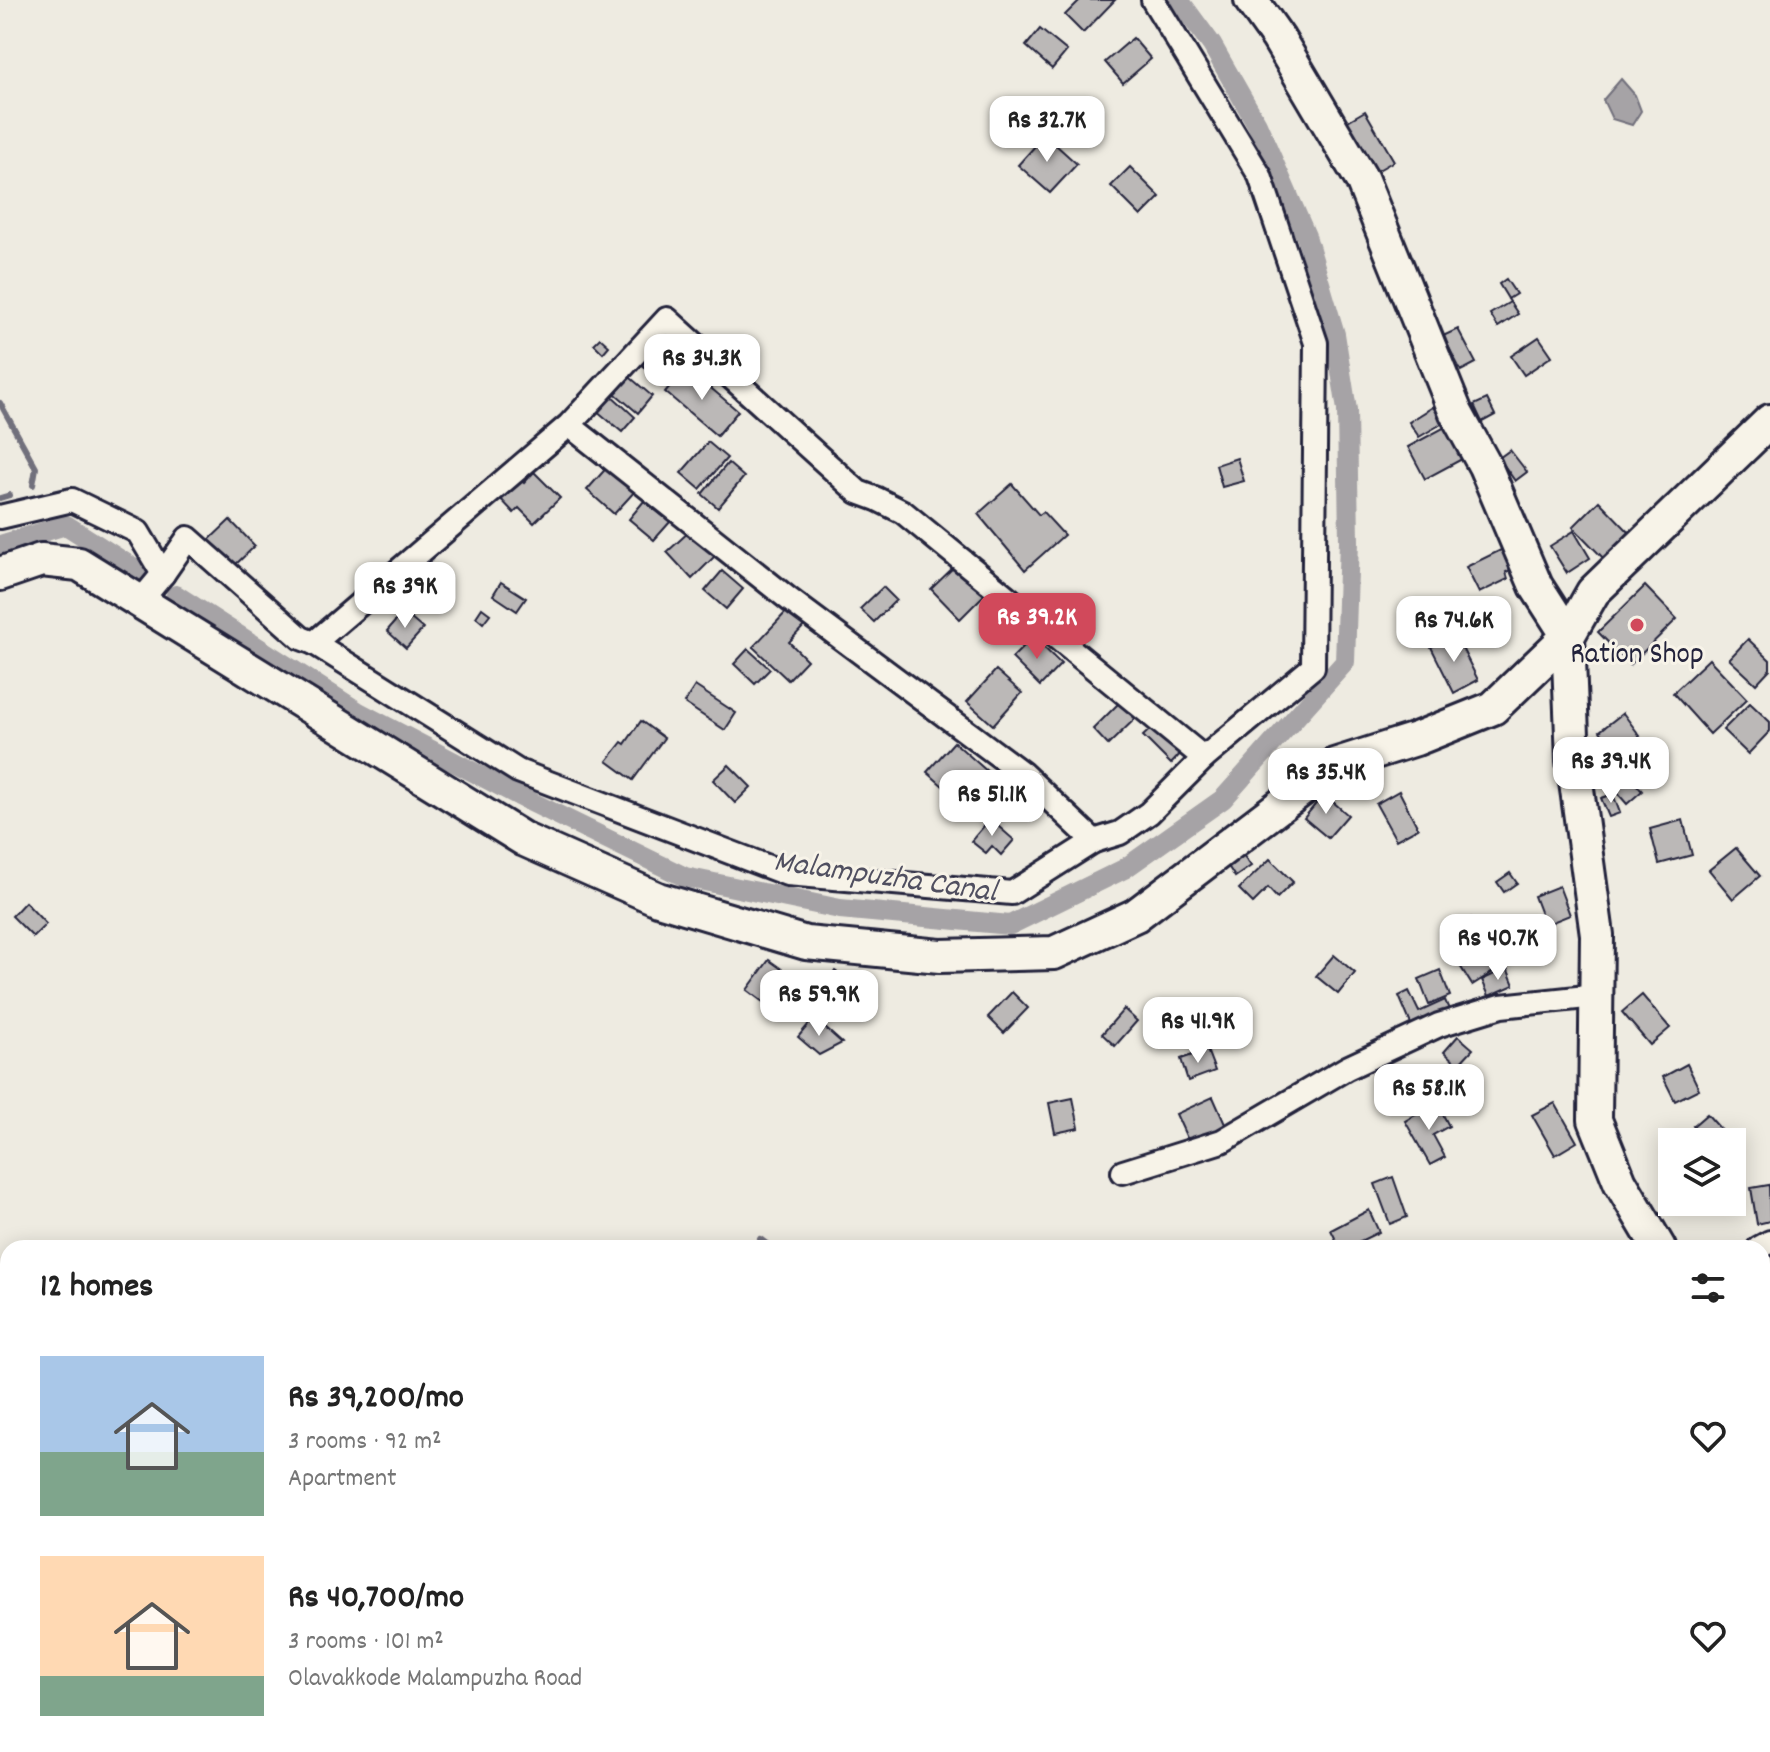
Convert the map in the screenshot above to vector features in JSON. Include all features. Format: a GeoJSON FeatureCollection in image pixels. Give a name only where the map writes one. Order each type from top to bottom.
{"type":"FeatureCollection","features":[{"type":"Feature","properties":{"kind":"street"},"geometry":{"type":"LineString","coordinates":[[145,598],[188,538],[301,638],[314,643],[518,771],[787,874],[1012,893],[1094,841],[1120,833],[1149,813],[1204,758],[1313,667],[1316,343],[1260,176],[1153,0]]}},
{"type":"Feature","properties":{"kind":"street"},"geometry":{"type":"LineString","coordinates":[[1251,0],[1278,38],[1362,180],[1456,413],[1485,466],[1536,586],[1568,636],[1573,760],[1597,935],[1595,1120],[1620,1182],[1654,1240]]}},
{"type":"Feature","properties":{"kind":"street"},"geometry":{"type":"LineString","coordinates":[[314,643],[569,425],[667,319],[858,492],[903,512],[1204,758]]}},
{"type":"Feature","properties":{"kind":"street"},"geometry":{"type":"LineString","coordinates":[[0,574],[41,560],[79,564],[145,598],[512,832],[658,899],[806,943],[940,956],[1054,953],[1136,915],[1334,765],[1416,739],[1493,708],[1568,636],[1593,592],[1770,421]]}},
{"type":"Feature","properties":{"kind":"street"},"geometry":{"type":"LineString","coordinates":[[569,425],[790,600],[1022,773],[1094,841]]}},
{"type":"Feature","properties":{"kind":"street"},"geometry":{"type":"LineString","coordinates":[[0,517],[72,500],[138,532],[163,574]]}},
{"type":"Feature","properties":{"kind":"street"},"geometry":{"type":"LineString","coordinates":[[1123,1172],[1222,1141],[1347,1068],[1439,1025],[1501,1006],[1596,996]]}},
{"type":"Feature","properties":{"kind":"shaded area"},"geometry":{"type":"Polygon","coordinates":[[[1621,79],[1635,95],[1641,111],[1632,125],[1612,119],[1603,100],[1621,79]]]}},
{"type":"Feature","properties":{"kind":"building"},"geometry":{"type":"Polygon","coordinates":[[[1080,0],[1115,0],[1083,33],[1065,15],[1080,0]]]}},
{"type":"Feature","properties":{"kind":"building"},"geometry":{"type":"Polygon","coordinates":[[[1040,29],[1067,51],[1052,69],[1026,46],[1040,29]]]}},
{"type":"Feature","properties":{"kind":"building"},"geometry":{"type":"Polygon","coordinates":[[[1133,38],[1151,59],[1123,83],[1105,62],[1133,38]]]}},
{"type":"Feature","properties":{"kind":"building"},"geometry":{"type":"Polygon","coordinates":[[[1365,111],[1394,161],[1375,172],[1346,122],[1365,111]]]}},
{"type":"Feature","properties":{"kind":"building"},"geometry":{"type":"Polygon","coordinates":[[[1045,135],[1077,164],[1050,193],[1018,165],[1045,135]]]}},
{"type":"Feature","properties":{"kind":"building"},"geometry":{"type":"Polygon","coordinates":[[[1130,167],[1160,197],[1141,216],[1111,186],[1130,167]]]}},
{"type":"Feature","properties":{"kind":"building"},"geometry":{"type":"Polygon","coordinates":[[[1506,279],[1516,294],[1508,299],[1499,284],[1506,279]]]}},
{"type":"Feature","properties":{"kind":"building"},"geometry":{"type":"Polygon","coordinates":[[[1510,302],[1518,314],[1498,327],[1490,314],[1510,302]]]}},
{"type":"Feature","properties":{"kind":"building"},"geometry":{"type":"Polygon","coordinates":[[[1458,329],[1476,363],[1461,371],[1443,336],[1458,329]]]}},
{"type":"Feature","properties":{"kind":"building"},"geometry":{"type":"Polygon","coordinates":[[[1539,337],[1552,356],[1524,375],[1511,356],[1539,337]]]}},
{"type":"Feature","properties":{"kind":"building"},"geometry":{"type":"Polygon","coordinates":[[[600,338],[609,346],[603,353],[594,344],[600,338]]]}},
{"type":"Feature","properties":{"kind":"building"},"geometry":{"type":"Polygon","coordinates":[[[654,346],[680,369],[665,385],[639,362],[654,346]]]}},
{"type":"Feature","properties":{"kind":"building"},"geometry":{"type":"Polygon","coordinates":[[[686,367],[738,411],[717,436],[665,392],[686,367]]]}},
{"type":"Feature","properties":{"kind":"building"},"geometry":{"type":"Polygon","coordinates":[[[625,373],[652,396],[638,413],[611,390],[625,373]]]}},
{"type":"Feature","properties":{"kind":"building"},"geometry":{"type":"Polygon","coordinates":[[[610,394],[635,417],[622,432],[596,410],[610,394]]]}},
{"type":"Feature","properties":{"kind":"building"},"geometry":{"type":"Polygon","coordinates":[[[1487,399],[1495,415],[1482,422],[1474,405],[1487,399]]]}},
{"type":"Feature","properties":{"kind":"building"},"geometry":{"type":"Polygon","coordinates":[[[1433,407],[1443,423],[1419,437],[1409,422],[1433,407]]]}},
{"type":"Feature","properties":{"kind":"building"},"geometry":{"type":"Polygon","coordinates":[[[1445,427],[1462,459],[1425,479],[1408,447],[1445,427]]]}},
{"type":"Feature","properties":{"kind":"building"},"geometry":{"type":"Polygon","coordinates":[[[708,442],[727,458],[700,489],[681,473],[708,442]]]}},
{"type":"Feature","properties":{"kind":"building"},"geometry":{"type":"Polygon","coordinates":[[[1510,450],[1527,472],[1515,481],[1499,458],[1510,450]]]}},
{"type":"Feature","properties":{"kind":"building"},"geometry":{"type":"Polygon","coordinates":[[[1237,458],[1244,481],[1222,487],[1216,465],[1237,458]]]}},
{"type":"Feature","properties":{"kind":"building"},"geometry":{"type":"Polygon","coordinates":[[[728,463],[744,477],[718,508],[702,494],[728,463]]]}},
{"type":"Feature","properties":{"kind":"building"},"geometry":{"type":"Polygon","coordinates":[[[609,465],[636,490],[614,514],[587,490],[609,465]]]}},
{"type":"Feature","properties":{"kind":"building"},"geometry":{"type":"Polygon","coordinates":[[[534,472],[560,498],[534,523],[519,508],[514,513],[498,496],[517,477],[524,483],[534,472]]]}},
{"type":"Feature","properties":{"kind":"building"},"geometry":{"type":"Polygon","coordinates":[[[1012,484],[1039,515],[1043,512],[1064,535],[1025,570],[978,514],[1012,484]]]}},
{"type":"Feature","properties":{"kind":"building"},"geometry":{"type":"Polygon","coordinates":[[[644,501],[670,522],[654,540],[629,519],[644,501]]]}},
{"type":"Feature","properties":{"kind":"building"},"geometry":{"type":"Polygon","coordinates":[[[1599,501],[1632,535],[1606,561],[1573,527],[1599,501]]]}},
{"type":"Feature","properties":{"kind":"building"},"geometry":{"type":"Polygon","coordinates":[[[230,520],[255,546],[233,567],[208,541],[230,520]]]}},
{"type":"Feature","properties":{"kind":"building"},"geometry":{"type":"Polygon","coordinates":[[[691,530],[715,556],[692,579],[667,552],[691,530]]]}},
{"type":"Feature","properties":{"kind":"building"},"geometry":{"type":"Polygon","coordinates":[[[1574,531],[1590,558],[1567,573],[1550,546],[1574,531]]]}},
{"type":"Feature","properties":{"kind":"building"},"geometry":{"type":"Polygon","coordinates":[[[1509,546],[1519,566],[1506,572],[1508,579],[1479,593],[1466,567],[1509,546]]]}},
{"type":"Feature","properties":{"kind":"building"},"geometry":{"type":"Polygon","coordinates":[[[957,564],[985,594],[960,619],[931,589],[957,564]]]}},
{"type":"Feature","properties":{"kind":"building"},"geometry":{"type":"Polygon","coordinates":[[[722,571],[743,589],[726,609],[705,591],[722,571]]]}},
{"type":"Feature","properties":{"kind":"building"},"geometry":{"type":"Polygon","coordinates":[[[501,582],[526,598],[517,611],[493,595],[501,582]]]}},
{"type":"Feature","properties":{"kind":"building","name":"Ration Shop"},"geometry":{"type":"Polygon","coordinates":[[[1645,586],[1677,619],[1630,665],[1598,632],[1645,586]]]}},
{"type":"Feature","properties":{"kind":"building"},"geometry":{"type":"Polygon","coordinates":[[[883,587],[896,600],[874,622],[860,609],[883,587]]]}},
{"type":"Feature","properties":{"kind":"building"},"geometry":{"type":"Polygon","coordinates":[[[482,608],[490,614],[483,623],[476,617],[482,608]]]}},
{"type":"Feature","properties":{"kind":"building"},"geometry":{"type":"Polygon","coordinates":[[[789,609],[806,624],[789,642],[807,660],[788,680],[753,647],[789,609]]]}},
{"type":"Feature","properties":{"kind":"building"},"geometry":{"type":"Polygon","coordinates":[[[403,612],[423,629],[406,648],[387,631],[403,612]]]}},
{"type":"Feature","properties":{"kind":"building"},"geometry":{"type":"Polygon","coordinates":[[[1455,634],[1478,680],[1454,693],[1431,647],[1455,634]]]}},
{"type":"Feature","properties":{"kind":"building"},"geometry":{"type":"Polygon","coordinates":[[[1033,637],[1061,664],[1040,686],[1012,658],[1033,637]]]}},
{"type":"Feature","properties":{"kind":"building"},"geometry":{"type":"Polygon","coordinates":[[[1748,639],[1770,660],[1770,669],[1756,684],[1729,659],[1748,639]]]}},
{"type":"Feature","properties":{"kind":"building"},"geometry":{"type":"Polygon","coordinates":[[[748,649],[770,669],[755,684],[734,664],[748,649]]]}},
{"type":"Feature","properties":{"kind":"building"},"geometry":{"type":"Polygon","coordinates":[[[1709,659],[1747,699],[1710,734],[1673,693],[1709,659]]]}},
{"type":"Feature","properties":{"kind":"building"},"geometry":{"type":"Polygon","coordinates":[[[996,670],[1022,693],[993,725],[967,702],[996,670]]]}},
{"type":"Feature","properties":{"kind":"building"},"geometry":{"type":"Polygon","coordinates":[[[695,686],[736,713],[725,730],[684,703],[695,686]]]}},
{"type":"Feature","properties":{"kind":"building"},"geometry":{"type":"Polygon","coordinates":[[[1125,697],[1141,713],[1108,745],[1093,729],[1125,697]]]}},
{"type":"Feature","properties":{"kind":"building"},"geometry":{"type":"Polygon","coordinates":[[[1750,703],[1770,722],[1770,731],[1748,754],[1723,730],[1750,703]]]}},
{"type":"Feature","properties":{"kind":"building"},"geometry":{"type":"Polygon","coordinates":[[[1623,713],[1640,736],[1623,749],[1627,755],[1621,759],[1600,731],[1623,713]]]}},
{"type":"Feature","properties":{"kind":"building"},"geometry":{"type":"Polygon","coordinates":[[[641,721],[664,738],[633,780],[607,761],[622,742],[625,744],[641,721]]]}},
{"type":"Feature","properties":{"kind":"building"},"geometry":{"type":"Polygon","coordinates":[[[1157,723],[1184,750],[1171,764],[1143,736],[1157,723]]]}},
{"type":"Feature","properties":{"kind":"building"},"geometry":{"type":"Polygon","coordinates":[[[954,742],[988,772],[961,802],[927,772],[954,742]]]}},
{"type":"Feature","properties":{"kind":"building"},"geometry":{"type":"Polygon","coordinates":[[[729,765],[751,787],[735,803],[713,780],[729,765]]]}},
{"type":"Feature","properties":{"kind":"building"},"geometry":{"type":"Polygon","coordinates":[[[1628,774],[1642,791],[1627,804],[1613,788],[1628,774]]]}},
{"type":"Feature","properties":{"kind":"building"},"geometry":{"type":"Polygon","coordinates":[[[1399,791],[1418,828],[1396,840],[1376,804],[1399,791]]]}},
{"type":"Feature","properties":{"kind":"building"},"geometry":{"type":"Polygon","coordinates":[[[1324,794],[1348,815],[1328,838],[1304,818],[1324,794]]]}},
{"type":"Feature","properties":{"kind":"building"},"geometry":{"type":"Polygon","coordinates":[[[1613,794],[1620,813],[1609,817],[1601,798],[1613,794]]]}},
{"type":"Feature","properties":{"kind":"building"},"geometry":{"type":"Polygon","coordinates":[[[990,819],[1014,840],[1001,855],[992,846],[986,853],[971,841],[990,819]]]}},
{"type":"Feature","properties":{"kind":"building"},"geometry":{"type":"Polygon","coordinates":[[[1683,820],[1692,855],[1659,864],[1650,829],[1683,820]]]}},
{"type":"Feature","properties":{"kind":"building"},"geometry":{"type":"Polygon","coordinates":[[[1736,848],[1760,876],[1733,899],[1709,870],[1736,848]]]}},
{"type":"Feature","properties":{"kind":"building"},"geometry":{"type":"Polygon","coordinates":[[[1241,852],[1251,866],[1235,877],[1226,863],[1241,852]]]}},
{"type":"Feature","properties":{"kind":"building"},"geometry":{"type":"Polygon","coordinates":[[[1270,859],[1293,882],[1277,898],[1268,888],[1253,903],[1239,889],[1270,859]]]}},
{"type":"Feature","properties":{"kind":"building"},"geometry":{"type":"Polygon","coordinates":[[[1510,873],[1517,883],[1504,892],[1497,882],[1510,873]]]}},
{"type":"Feature","properties":{"kind":"building"},"geometry":{"type":"Polygon","coordinates":[[[1559,886],[1570,915],[1545,925],[1534,896],[1559,886]]]}},
{"type":"Feature","properties":{"kind":"building"},"geometry":{"type":"Polygon","coordinates":[[[25,902],[46,924],[33,937],[12,916],[25,902]]]}},
{"type":"Feature","properties":{"kind":"building"},"geometry":{"type":"Polygon","coordinates":[[[1471,918],[1501,967],[1472,985],[1442,937],[1471,918]]]}},
{"type":"Feature","properties":{"kind":"building"},"geometry":{"type":"Polygon","coordinates":[[[1334,955],[1355,973],[1338,994],[1316,976],[1334,955]]]}},
{"type":"Feature","properties":{"kind":"building"},"geometry":{"type":"Polygon","coordinates":[[[769,960],[797,980],[775,1011],[747,990],[769,960]]]}},
{"type":"Feature","properties":{"kind":"building"},"geometry":{"type":"Polygon","coordinates":[[[1507,968],[1514,985],[1489,996],[1482,980],[1507,968]]]}},
{"type":"Feature","properties":{"kind":"building"},"geometry":{"type":"Polygon","coordinates":[[[1440,970],[1450,996],[1429,1005],[1419,979],[1440,970]]]}},
{"type":"Feature","properties":{"kind":"building"},"geometry":{"type":"Polygon","coordinates":[[[835,971],[852,982],[838,1005],[820,993],[835,971]]]}},
{"type":"Feature","properties":{"kind":"building"},"geometry":{"type":"Polygon","coordinates":[[[1409,991],[1419,1012],[1445,1000],[1450,1012],[1413,1029],[1399,996],[1409,991]]]}},
{"type":"Feature","properties":{"kind":"building"},"geometry":{"type":"Polygon","coordinates":[[[1012,992],[1028,1008],[1004,1033],[988,1017],[1012,992]]]}},
{"type":"Feature","properties":{"kind":"building"},"geometry":{"type":"Polygon","coordinates":[[[1642,995],[1670,1028],[1650,1045],[1622,1012],[1642,995]]]}},
{"type":"Feature","properties":{"kind":"building"},"geometry":{"type":"Polygon","coordinates":[[[1124,1009],[1137,1021],[1115,1046],[1102,1034],[1124,1009]]]}},
{"type":"Feature","properties":{"kind":"building"},"geometry":{"type":"Polygon","coordinates":[[[814,1018],[842,1043],[819,1055],[798,1037],[814,1018]]]}},
{"type":"Feature","properties":{"kind":"building"},"geometry":{"type":"Polygon","coordinates":[[[1458,1036],[1473,1049],[1458,1065],[1444,1052],[1458,1036]]]}},
{"type":"Feature","properties":{"kind":"building"},"geometry":{"type":"Polygon","coordinates":[[[1207,1050],[1215,1071],[1188,1081],[1181,1059],[1207,1050]]]}},
{"type":"Feature","properties":{"kind":"building"},"geometry":{"type":"Polygon","coordinates":[[[1687,1064],[1699,1089],[1675,1101],[1663,1077],[1687,1064]]]}},
{"type":"Feature","properties":{"kind":"building"},"geometry":{"type":"Polygon","coordinates":[[[1213,1097],[1228,1131],[1191,1147],[1176,1114],[1213,1097]]]}},
{"type":"Feature","properties":{"kind":"building"},"geometry":{"type":"Polygon","coordinates":[[[1073,1098],[1079,1128],[1055,1133],[1049,1103],[1073,1098]]]}},
{"type":"Feature","properties":{"kind":"building"},"geometry":{"type":"Polygon","coordinates":[[[1437,1103],[1449,1126],[1433,1135],[1445,1157],[1430,1165],[1405,1121],[1437,1103]]]}},
{"type":"Feature","properties":{"kind":"building"},"geometry":{"type":"Polygon","coordinates":[[[1555,1103],[1577,1142],[1555,1155],[1532,1115],[1555,1103]]]}},
{"type":"Feature","properties":{"kind":"building"},"geometry":{"type":"Polygon","coordinates":[[[1707,1114],[1720,1128],[1695,1128],[1693,1126],[1707,1114]]]}},
{"type":"Feature","properties":{"kind":"building"},"geometry":{"type":"Polygon","coordinates":[[[1393,1177],[1407,1217],[1390,1224],[1375,1184],[1393,1177]]]}},
{"type":"Feature","properties":{"kind":"building"},"geometry":{"type":"Polygon","coordinates":[[[1769,1185],[1770,1221],[1757,1224],[1751,1188],[1769,1185]]]}},
{"type":"Feature","properties":{"kind":"building"},"geometry":{"type":"Polygon","coordinates":[[[1369,1210],[1379,1232],[1362,1240],[1336,1240],[1331,1230],[1369,1210]]]}},
{"type":"Feature","properties":{"kind":"waterway","name":"Malampuzha Canal"},"geometry":{"type":"LineString","coordinates":[[176,595],[357,711],[519,796],[685,877],[840,909],[1010,925],[1124,869],[1223,799],[1345,662],[1349,541],[1347,410],[1335,334],[1306,236],[1257,124],[1212,45],[1179,0]]}},
{"type":"Feature","properties":{"kind":"waterway"},"geometry":{"type":"LineString","coordinates":[[0,403],[36,468],[33,485]]}},
{"type":"Feature","properties":{"kind":"waterway"},"geometry":{"type":"LineString","coordinates":[[0,498],[10,495]]}},
{"type":"Feature","properties":{"kind":"waterway","name":"Malampuzha Canal"},"geometry":{"type":"LineString","coordinates":[[0,545],[66,525],[141,573]]}},
{"type":"Feature","properties":{"kind":"place","name":"Ration Shop"},"geometry":{"type":"Point","coordinates":[1637,625]}}]}
